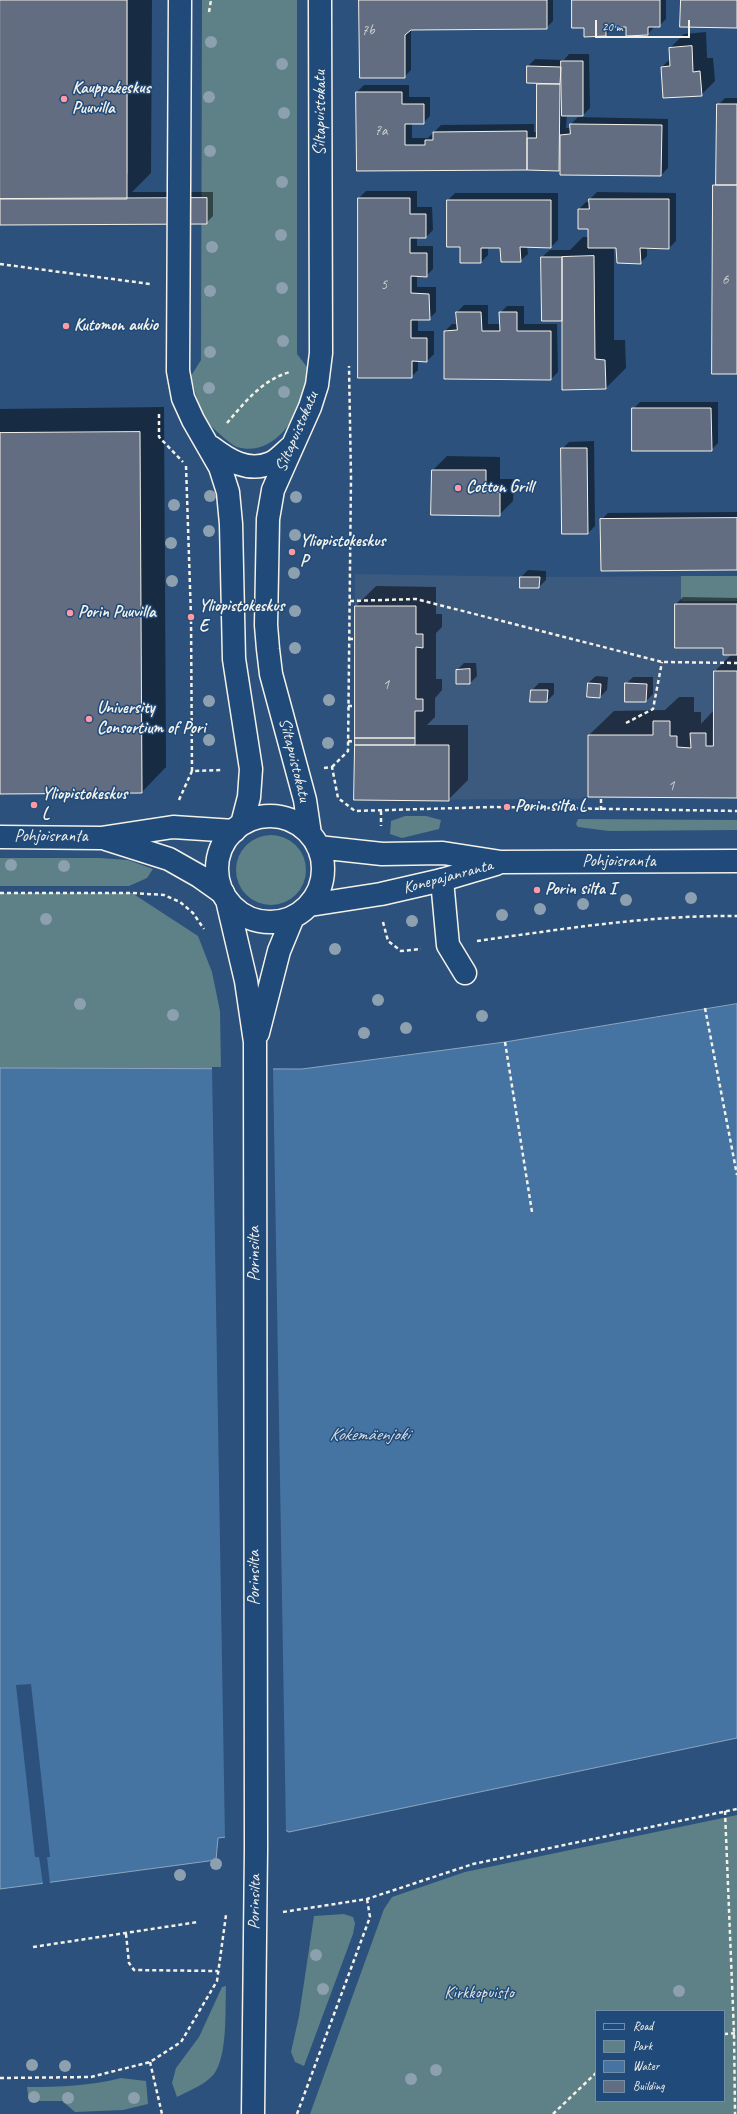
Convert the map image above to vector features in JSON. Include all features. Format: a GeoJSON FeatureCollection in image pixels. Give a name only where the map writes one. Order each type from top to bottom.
{"type":"FeatureCollection","features":[{"type":"Feature","properties":{"kind":"main road"},"geometry":{"type":"LineString","coordinates":[[180,0],[178,371],[186,405],[193,420],[210,446],[220,468],[228,492],[231,524],[234,659],[252,769],[249,797],[238,828]]}},
{"type":"Feature","properties":{"kind":"main road","name":"Siltapuistokatu"},"geometry":{"type":"LineString","coordinates":[[314,840],[298,768],[271,674],[266,625],[268,519],[273,490],[310,406],[321,352],[320,0]]}},
{"type":"Feature","properties":{"kind":"main road"},"geometry":{"type":"LineString","coordinates":[[210,446],[229,461],[250,467],[271,463],[294,444]]}},
{"type":"Feature","properties":{"kind":"main road"},"geometry":{"type":"LineString","coordinates":[[262,817],[284,818],[293,822],[314,840],[322,862],[322,879],[319,889],[301,911],[273,922],[256,921],[239,913],[225,896],[218,878],[219,856],[227,839],[238,828],[262,817]]}},
{"type":"Feature","properties":{"kind":"main road","name":"Pohjoisranta"},"geometry":{"type":"LineString","coordinates":[[0,837],[101,838],[173,827],[238,828]]}},
{"type":"Feature","properties":{"kind":"main road","name":"Pohjoisranta"},"geometry":{"type":"LineString","coordinates":[[101,838],[169,859],[199,876],[225,896]]}},
{"type":"Feature","properties":{"kind":"main road","name":"Konepajanranta"},"geometry":{"type":"LineString","coordinates":[[314,840],[382,854],[444,854],[501,862]]}},
{"type":"Feature","properties":{"kind":"main road","name":"Pohjoisranta"},"geometry":{"type":"LineString","coordinates":[[501,862],[737,861]]}},
{"type":"Feature","properties":{"kind":"main road","name":"Konepajanranta"},"geometry":{"type":"LineString","coordinates":[[301,911],[442,880],[501,862]]}},
{"type":"Feature","properties":{"kind":"main road"},"geometry":{"type":"LineString","coordinates":[[442,880],[448,945],[464,973]]}},
{"type":"Feature","properties":{"kind":"main road","name":"Porinsilta"},"geometry":{"type":"LineString","coordinates":[[225,896],[246,981],[255,1042],[256,1849],[253,2114]]}},
{"type":"Feature","properties":{"kind":"main road","name":"Porinsilta"},"geometry":{"type":"LineString","coordinates":[[255,1042],[279,951],[301,911]]}},
{"type":"Feature","properties":{"kind":"path"},"geometry":{"type":"LineString","coordinates":[[0,264],[157,285]]}},
{"type":"Feature","properties":{"kind":"path"},"geometry":{"type":"LineString","coordinates":[[298,768],[332,767],[348,751],[350,600],[349,360]]}},
{"type":"Feature","properties":{"kind":"path"},"geometry":{"type":"LineString","coordinates":[[210,446],[255,391],[280,375],[307,367],[349,368]]}},
{"type":"Feature","properties":{"kind":"path"},"geometry":{"type":"LineString","coordinates":[[350,600],[416,599],[662,662],[737,662]]}},
{"type":"Feature","properties":{"kind":"path"},"geometry":{"type":"LineString","coordinates":[[349,639],[355,639]]}},
{"type":"Feature","properties":{"kind":"path"},"geometry":{"type":"LineString","coordinates":[[626,723],[653,708],[662,662]]}},
{"type":"Feature","properties":{"kind":"path"},"geometry":{"type":"LineString","coordinates":[[348,706],[355,706]]}},
{"type":"Feature","properties":{"kind":"path"},"geometry":{"type":"LineString","coordinates":[[348,741],[355,742]]}},
{"type":"Feature","properties":{"kind":"path"},"geometry":{"type":"LineString","coordinates":[[332,767],[338,798],[355,811],[492,806],[601,810],[737,811]]}},
{"type":"Feature","properties":{"kind":"path"},"geometry":{"type":"LineString","coordinates":[[173,827],[177,805],[192,771],[252,769]]}},
{"type":"Feature","properties":{"kind":"path"},"geometry":{"type":"LineString","coordinates":[[601,810],[602,797]]}},
{"type":"Feature","properties":{"kind":"path"},"geometry":{"type":"LineString","coordinates":[[381,811],[382,854]]}},
{"type":"Feature","properties":{"kind":"path"},"geometry":{"type":"LineString","coordinates":[[164,895],[169,859]]}},
{"type":"Feature","properties":{"kind":"path"},"geometry":{"type":"LineString","coordinates":[[0,893],[132,893],[164,895],[180,902],[193,913],[207,935]]}},
{"type":"Feature","properties":{"kind":"path"},"geometry":{"type":"LineString","coordinates":[[381,894],[382,921],[388,941],[400,951],[639,921],[702,915],[737,916]]}},
{"type":"Feature","properties":{"kind":"path"},"geometry":{"type":"LineString","coordinates":[[706,1008],[737,1175]]}},
{"type":"Feature","properties":{"kind":"path"},"geometry":{"type":"LineString","coordinates":[[505,1042],[532,1212]]}},
{"type":"Feature","properties":{"kind":"path"},"geometry":{"type":"LineString","coordinates":[[283,1912],[366,1899],[473,1864],[737,1808]]}},
{"type":"Feature","properties":{"kind":"path"},"geometry":{"type":"LineString","coordinates":[[725,1811],[736,2033],[735,2114]]}},
{"type":"Feature","properties":{"kind":"path"},"geometry":{"type":"LineString","coordinates":[[297,2114],[370,1918],[366,1899]]}},
{"type":"Feature","properties":{"kind":"path"},"geometry":{"type":"LineString","coordinates":[[33,1947],[198,1922]]}},
{"type":"Feature","properties":{"kind":"path"},"geometry":{"type":"LineString","coordinates":[[0,2078],[91,2077],[150,2062],[181,2042],[217,1981],[218,1971],[134,1970],[128,1963],[126,1934]]}},
{"type":"Feature","properties":{"kind":"path"},"geometry":{"type":"LineString","coordinates":[[725,2034],[736,2033]]}},
{"type":"Feature","properties":{"kind":"path"},"geometry":{"type":"LineString","coordinates":[[150,2062],[162,2114]]}},
{"type":"Feature","properties":{"kind":"path"},"geometry":{"type":"LineString","coordinates":[[553,2114],[595,2074]]}},
{"type":"Feature","properties":{"kind":"shaded area"},"geometry":{"type":"Polygon","coordinates":[[[355,574],[540,577],[737,576],[737,798],[354,800],[355,574]]]}},
{"type":"Feature","properties":{"kind":"green space"},"geometry":{"type":"Polygon","coordinates":[[[202,0],[297,0],[297,354],[307,367],[306,381],[300,405],[288,426],[271,442],[260,447],[249,449],[234,446],[209,424],[200,407],[191,376],[201,360],[202,0]]]}},
{"type":"Feature","properties":{"kind":"green space"},"geometry":{"type":"Polygon","coordinates":[[[681,576],[737,576],[737,601],[681,601],[681,576]]]}},
{"type":"Feature","properties":{"kind":"green space"},"geometry":{"type":"Polygon","coordinates":[[[405,816],[426,816],[441,820],[439,829],[402,838],[390,834],[391,821],[405,816]]]}},
{"type":"Feature","properties":{"kind":"green space"},"geometry":{"type":"Polygon","coordinates":[[[578,819],[737,820],[737,830],[609,831],[578,827],[576,824],[578,819]]]}},
{"type":"Feature","properties":{"kind":"green space"},"geometry":{"type":"Polygon","coordinates":[[[271,835],[284,838],[296,845],[303,857],[306,870],[303,883],[296,895],[284,902],[271,905],[258,902],[246,895],[239,883],[236,870],[239,857],[246,845],[258,838],[271,835]]]}},
{"type":"Feature","properties":{"kind":"green space"},"geometry":{"type":"Polygon","coordinates":[[[0,858],[100,858],[128,860],[153,869],[147,878],[129,886],[0,886],[0,858]]]}},
{"type":"Feature","properties":{"kind":"green space"},"geometry":{"type":"Polygon","coordinates":[[[0,893],[132,893],[198,936],[212,972],[220,1011],[221,1069],[0,1068],[0,893]]]}},
{"type":"Feature","properties":{"kind":"green space","name":"Kirkkopuisto"},"geometry":{"type":"Polygon","coordinates":[[[737,1815],[737,2114],[310,2114],[384,1909],[392,1897],[465,1872],[737,1815]]]}},
{"type":"Feature","properties":{"kind":"green space"},"geometry":{"type":"Polygon","coordinates":[[[344,1914],[353,1917],[355,1923],[353,1934],[304,2066],[295,2062],[291,2052],[299,2016],[314,1916],[344,1914]]]}},
{"type":"Feature","properties":{"kind":"green space"},"geometry":{"type":"Polygon","coordinates":[[[226,1986],[224,2044],[218,2066],[210,2078],[197,2087],[177,2097],[172,2083],[176,2068],[199,2037],[222,1987],[226,1986]]]}},
{"type":"Feature","properties":{"kind":"green space"},"geometry":{"type":"Polygon","coordinates":[[[121,2078],[146,2081],[148,2104],[123,2110],[75,2112],[62,2101],[33,2101],[28,2095],[27,2087],[75,2086],[121,2078]]]}},
{"type":"Feature","properties":{"kind":"water","name":"Kokemäenjoki"},"geometry":{"type":"Polygon","coordinates":[[[737,1004],[737,1738],[289,1832],[285,1830],[218,1838],[216,1860],[0,1889],[0,1068],[302,1069],[505,1042],[737,1004]]]}},
{"type":"Feature","properties":{"kind":"pier"},"geometry":{"type":"Polygon","coordinates":[[[212,1067],[273,1067],[286,1833],[225,1839],[212,1067]]]}},
{"type":"Feature","properties":{"kind":"pier"},"geometry":{"type":"Polygon","coordinates":[[[31,1684],[50,1857],[47,1857],[50,1884],[43,1884],[39,1857],[35,1857],[16,1685],[31,1684]]]}},
{"type":"Feature","properties":{"kind":"building","name":"Kauppakeskus Puuvilla"},"geometry":{"type":"Polygon","coordinates":[[[0,0],[127,0],[127,199],[0,199],[0,0]]]}},
{"type":"Feature","properties":{"kind":"building"},"geometry":{"type":"Polygon","coordinates":[[[359,0],[547,0],[547,29],[411,30],[405,35],[405,78],[360,78],[359,0]]]}},
{"type":"Feature","properties":{"kind":"building"},"geometry":{"type":"Polygon","coordinates":[[[572,0],[660,0],[660,27],[648,27],[648,35],[626,36],[626,27],[606,27],[606,36],[584,37],[584,28],[572,28],[572,0]]]}},
{"type":"Feature","properties":{"kind":"building"},"geometry":{"type":"Polygon","coordinates":[[[681,0],[737,0],[737,28],[680,27],[681,0]]]}},
{"type":"Feature","properties":{"kind":"building"},"geometry":{"type":"Polygon","coordinates":[[[692,46],[693,72],[700,71],[702,96],[663,98],[661,67],[670,66],[669,48],[692,46]]]}},
{"type":"Feature","properties":{"kind":"building"},"geometry":{"type":"Polygon","coordinates":[[[561,61],[583,61],[583,116],[562,116],[561,61]]]}},
{"type":"Feature","properties":{"kind":"building"},"geometry":{"type":"Polygon","coordinates":[[[527,66],[561,67],[560,84],[527,83],[527,66]]]}},
{"type":"Feature","properties":{"kind":"building"},"geometry":{"type":"Polygon","coordinates":[[[537,84],[560,84],[559,171],[527,170],[527,138],[536,138],[537,84]]]}},
{"type":"Feature","properties":{"kind":"building"},"geometry":{"type":"Polygon","coordinates":[[[356,92],[402,92],[402,104],[424,104],[424,124],[405,124],[405,145],[425,145],[425,140],[433,140],[433,132],[527,131],[527,170],[357,171],[356,92]]]}},
{"type":"Feature","properties":{"kind":"building"},"geometry":{"type":"Polygon","coordinates":[[[717,104],[737,104],[737,185],[716,185],[717,104]]]}},
{"type":"Feature","properties":{"kind":"building"},"geometry":{"type":"Polygon","coordinates":[[[570,124],[662,125],[661,176],[560,175],[560,135],[570,134],[570,124]]]}},
{"type":"Feature","properties":{"kind":"building"},"geometry":{"type":"Polygon","coordinates":[[[713,185],[737,185],[737,374],[712,374],[713,185]]]}},
{"type":"Feature","properties":{"kind":"building"},"geometry":{"type":"Polygon","coordinates":[[[207,198],[207,224],[0,225],[0,199],[207,198]]]}},
{"type":"Feature","properties":{"kind":"building"},"geometry":{"type":"Polygon","coordinates":[[[358,198],[410,198],[410,214],[426,214],[426,238],[410,238],[410,253],[427,253],[427,277],[411,276],[411,293],[429,294],[430,320],[411,320],[411,338],[427,338],[427,362],[412,361],[412,378],[358,378],[358,198]]]}},
{"type":"Feature","properties":{"kind":"building"},"geometry":{"type":"Polygon","coordinates":[[[589,199],[669,199],[669,249],[640,248],[641,264],[617,263],[616,248],[588,248],[588,229],[578,229],[578,209],[589,209],[589,199]]]}},
{"type":"Feature","properties":{"kind":"building"},"geometry":{"type":"Polygon","coordinates":[[[447,200],[551,200],[551,248],[520,247],[521,262],[501,262],[500,248],[481,248],[481,263],[460,263],[460,247],[447,247],[447,200]]]}},
{"type":"Feature","properties":{"kind":"building"},"geometry":{"type":"Polygon","coordinates":[[[594,256],[595,359],[605,360],[606,389],[562,390],[562,257],[594,256]]]}},
{"type":"Feature","properties":{"kind":"building"},"geometry":{"type":"Polygon","coordinates":[[[541,257],[562,257],[562,321],[542,321],[541,257]]]}},
{"type":"Feature","properties":{"kind":"building"},"geometry":{"type":"Polygon","coordinates":[[[456,312],[481,312],[482,331],[500,331],[499,312],[517,312],[517,331],[551,331],[551,380],[444,379],[444,331],[457,330],[456,312]]]}},
{"type":"Feature","properties":{"kind":"building"},"geometry":{"type":"Polygon","coordinates":[[[632,408],[711,408],[712,451],[632,451],[632,408]]]}},
{"type":"Feature","properties":{"kind":"building","name":"Porin Puuvilla"},"geometry":{"type":"Polygon","coordinates":[[[140,432],[142,793],[0,794],[0,433],[140,432]]]}},
{"type":"Feature","properties":{"kind":"building"},"geometry":{"type":"Polygon","coordinates":[[[561,448],[587,448],[588,534],[562,534],[561,448]]]}},
{"type":"Feature","properties":{"kind":"building"},"geometry":{"type":"Polygon","coordinates":[[[432,470],[486,470],[486,492],[500,492],[500,516],[431,515],[432,470]]]}},
{"type":"Feature","properties":{"kind":"building"},"geometry":{"type":"Polygon","coordinates":[[[737,518],[737,570],[601,571],[600,519],[737,518]]]}},
{"type":"Feature","properties":{"kind":"building"},"geometry":{"type":"Polygon","coordinates":[[[520,577],[540,577],[539,588],[520,588],[520,577]]]}},
{"type":"Feature","properties":{"kind":"building"},"geometry":{"type":"Polygon","coordinates":[[[675,604],[737,604],[737,655],[723,655],[723,648],[675,648],[675,604]]]}},
{"type":"Feature","properties":{"kind":"building"},"geometry":{"type":"Polygon","coordinates":[[[355,606],[416,606],[416,634],[423,634],[423,648],[416,647],[416,699],[423,699],[423,711],[415,711],[415,738],[355,738],[355,606]]]}},
{"type":"Feature","properties":{"kind":"building"},"geometry":{"type":"Polygon","coordinates":[[[470,669],[470,684],[456,684],[456,670],[470,669]]]}},
{"type":"Feature","properties":{"kind":"building"},"geometry":{"type":"Polygon","coordinates":[[[714,671],[737,671],[737,798],[588,797],[588,735],[653,735],[653,721],[670,721],[670,736],[677,736],[677,747],[691,748],[690,733],[706,733],[706,746],[713,746],[714,671]]]}},
{"type":"Feature","properties":{"kind":"building"},"geometry":{"type":"Polygon","coordinates":[[[588,683],[601,684],[600,698],[587,697],[588,683]]]}},
{"type":"Feature","properties":{"kind":"building"},"geometry":{"type":"Polygon","coordinates":[[[625,683],[647,684],[646,702],[625,702],[625,683]]]}},
{"type":"Feature","properties":{"kind":"building"},"geometry":{"type":"Polygon","coordinates":[[[531,690],[548,690],[547,702],[530,702],[531,690]]]}},
{"type":"Feature","properties":{"kind":"building"},"geometry":{"type":"Polygon","coordinates":[[[355,738],[415,738],[415,745],[355,745],[355,738]]]}},
{"type":"Feature","properties":{"kind":"building"},"geometry":{"type":"Polygon","coordinates":[[[355,745],[449,745],[449,801],[354,800],[355,745]]]}},
{"type":"Feature","properties":{"kind":"place","name":"Kauppakeskus Puuvilla"},"geometry":{"type":"Point","coordinates":[64,99]}},
{"type":"Feature","properties":{"kind":"place","name":"Kutomon aukio"},"geometry":{"type":"Point","coordinates":[66,326]}},
{"type":"Feature","properties":{"kind":"place","name":"Cotton Grill"},"geometry":{"type":"Point","coordinates":[458,488]}},
{"type":"Feature","properties":{"kind":"place","name":"Yliopistokeskus P"},"geometry":{"type":"Point","coordinates":[292,552]}},
{"type":"Feature","properties":{"kind":"place","name":"Porin Puuvilla"},"geometry":{"type":"Point","coordinates":[70,613]}},
{"type":"Feature","properties":{"kind":"place","name":"Yliopistokeskus E"},"geometry":{"type":"Point","coordinates":[191,617]}},
{"type":"Feature","properties":{"kind":"place","name":"University Consortium of Pori"},"geometry":{"type":"Point","coordinates":[89,719]}},
{"type":"Feature","properties":{"kind":"place","name":"Yliopistokeskus L"},"geometry":{"type":"Point","coordinates":[34,805]}},
{"type":"Feature","properties":{"kind":"place","name":"Porin silta L"},"geometry":{"type":"Point","coordinates":[507,807]}},
{"type":"Feature","properties":{"kind":"place","name":"Porin silta I"},"geometry":{"type":"Point","coordinates":[537,890]}}]}
